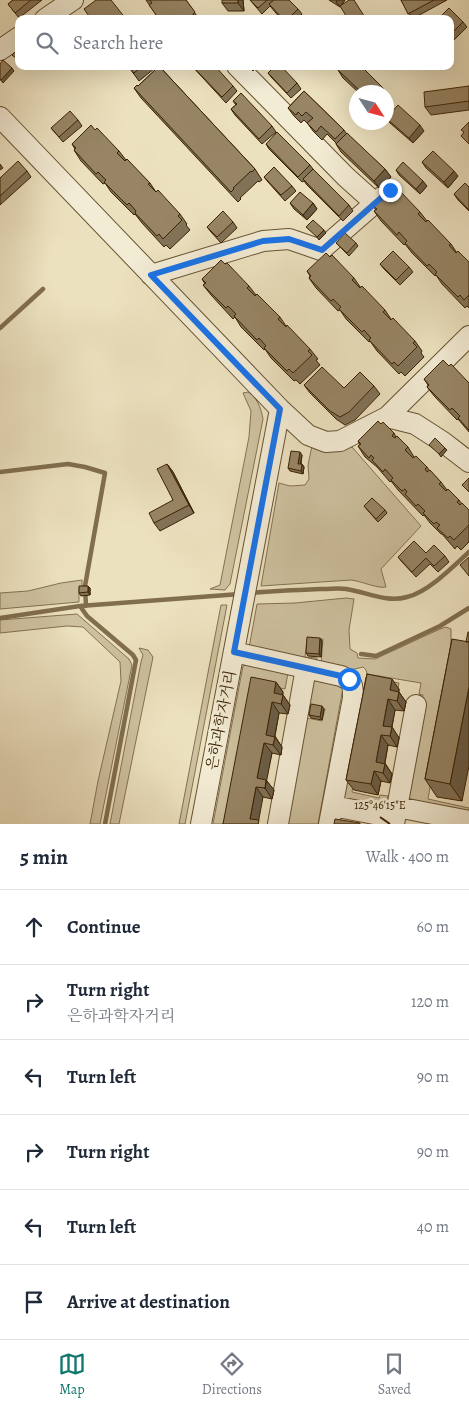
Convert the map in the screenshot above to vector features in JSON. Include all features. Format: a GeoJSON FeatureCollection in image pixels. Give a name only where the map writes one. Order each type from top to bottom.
{"type":"FeatureCollection","features":[{"type":"Feature","properties":{"kind":"street"},"geometry":{"type":"LineString","coordinates":[[51,15],[73,0]]}},
{"type":"Feature","properties":{"kind":"street"},"geometry":{"type":"LineString","coordinates":[[0,50],[15,40]]}},
{"type":"Feature","properties":{"kind":"street"},"geometry":{"type":"LineString","coordinates":[[241,70],[346,177],[375,203]]}},
{"type":"Feature","properties":{"kind":"street"},"geometry":{"type":"LineString","coordinates":[[0,117],[280,409],[308,435],[326,442],[340,441],[387,417],[469,336]]}},
{"type":"Feature","properties":{"kind":"street"},"geometry":{"type":"LineString","coordinates":[[151,275],[263,241],[289,239],[322,250],[390,190]]}},
{"type":"Feature","properties":{"kind":"street","name":"은하과학자거리"},"geometry":{"type":"LineString","coordinates":[[201,824],[280,409]]}},
{"type":"Feature","properties":{"kind":"street"},"geometry":{"type":"LineString","coordinates":[[387,417],[415,424],[469,462]]}},
{"type":"Feature","properties":{"kind":"street"},"geometry":{"type":"LineString","coordinates":[[234,652],[349,679],[353,686],[353,698],[331,815],[395,816],[469,821]]}},
{"type":"Feature","properties":{"kind":"street"},"geometry":{"type":"LineString","coordinates":[[278,824],[306,668]]}},
{"type":"Feature","properties":{"kind":"street"},"geometry":{"type":"LineString","coordinates":[[395,816],[416,705]]}},
{"type":"Feature","properties":{"kind":"shaded area"},"geometry":{"type":"Polygon","coordinates":[[[248,392],[258,403],[263,419],[230,584],[225,590],[210,589],[220,585],[249,437],[251,411],[243,393],[248,392]]]}},
{"type":"Feature","properties":{"kind":"shaded area"},"geometry":{"type":"Polygon","coordinates":[[[312,446],[339,450],[352,447],[421,526],[381,569],[386,587],[351,580],[261,586],[279,483],[290,486],[305,485],[309,479],[308,465],[312,446]]]}},
{"type":"Feature","properties":{"kind":"shaded area"},"geometry":{"type":"Polygon","coordinates":[[[82,580],[82,586],[79,588],[79,602],[0,609],[0,593],[28,591],[82,580]]]}},
{"type":"Feature","properties":{"kind":"shaded area"},"geometry":{"type":"Polygon","coordinates":[[[346,598],[354,599],[349,630],[350,649],[357,653],[358,658],[375,659],[440,629],[446,627],[451,629],[451,664],[428,799],[469,808],[469,813],[406,799],[404,792],[423,695],[419,694],[421,683],[367,674],[363,667],[351,670],[321,665],[323,639],[307,639],[305,657],[317,658],[317,666],[249,648],[257,604],[295,603],[346,598]]]}},
{"type":"Feature","properties":{"kind":"shaded area"},"geometry":{"type":"Polygon","coordinates":[[[221,605],[227,605],[185,824],[179,824],[221,605]]]}},
{"type":"Feature","properties":{"kind":"shaded area"},"geometry":{"type":"Polygon","coordinates":[[[77,614],[129,659],[132,665],[100,824],[90,824],[121,681],[120,662],[83,627],[67,626],[0,633],[0,620],[77,614]]]}},
{"type":"Feature","properties":{"kind":"shaded area"},"geometry":{"type":"Polygon","coordinates":[[[139,648],[148,650],[153,657],[119,824],[110,824],[143,655],[139,648]]]}},
{"type":"Feature","properties":{"kind":"shaded area"},"geometry":{"type":"Polygon","coordinates":[[[243,666],[288,673],[285,689],[258,684],[231,824],[213,824],[243,666]]]}},
{"type":"Feature","properties":{"kind":"shaded area"},"geometry":{"type":"Polygon","coordinates":[[[366,677],[399,683],[398,688],[373,684],[352,792],[379,798],[380,795],[388,796],[385,807],[345,799],[343,793],[366,677]]]}},
{"type":"Feature","properties":{"kind":"shaded area"},"geometry":{"type":"Polygon","coordinates":[[[311,679],[335,682],[343,688],[318,824],[282,824],[307,718],[322,721],[325,709],[309,706],[311,679]]]}},
{"type":"Feature","properties":{"kind":"building"},"geometry":{"type":"Polygon","coordinates":[[[13,0],[31,0],[15,13],[8,4],[13,0]]]}},
{"type":"Feature","properties":{"kind":"building"},"geometry":{"type":"Polygon","coordinates":[[[96,0],[111,0],[123,15],[88,15],[84,9],[96,0]]]}},
{"type":"Feature","properties":{"kind":"building"},"geometry":{"type":"Polygon","coordinates":[[[150,0],[186,0],[195,12],[194,15],[156,15],[149,5],[152,3],[150,0]]]}},
{"type":"Feature","properties":{"kind":"building"},"geometry":{"type":"Polygon","coordinates":[[[222,0],[238,0],[238,3],[222,3],[222,0]]]}},
{"type":"Feature","properties":{"kind":"building"},"geometry":{"type":"Polygon","coordinates":[[[250,0],[267,0],[258,8],[250,0]]]}},
{"type":"Feature","properties":{"kind":"building"},"geometry":{"type":"Polygon","coordinates":[[[274,0],[289,0],[298,9],[292,15],[279,15],[269,4],[274,0]]]}},
{"type":"Feature","properties":{"kind":"building"},"geometry":{"type":"Polygon","coordinates":[[[349,0],[354,0],[363,15],[346,15],[340,6],[349,0]]]}},
{"type":"Feature","properties":{"kind":"building"},"geometry":{"type":"Polygon","coordinates":[[[401,0],[434,0],[408,14],[401,0]]]}},
{"type":"Feature","properties":{"kind":"building"},"geometry":{"type":"Polygon","coordinates":[[[449,8],[463,22],[454,31],[454,15],[442,15],[449,8]]]}},
{"type":"Feature","properties":{"kind":"building"},"geometry":{"type":"Polygon","coordinates":[[[3,60],[12,68],[0,80],[0,64],[3,60]]]}},
{"type":"Feature","properties":{"kind":"building"},"geometry":{"type":"Polygon","coordinates":[[[155,70],[163,70],[255,169],[233,188],[231,192],[134,88],[155,70]]]}},
{"type":"Feature","properties":{"kind":"building"},"geometry":{"type":"Polygon","coordinates":[[[196,70],[219,70],[233,86],[222,97],[196,70]]]}},
{"type":"Feature","properties":{"kind":"building"},"geometry":{"type":"Polygon","coordinates":[[[271,70],[285,70],[297,83],[287,93],[268,73],[271,70]]]}},
{"type":"Feature","properties":{"kind":"building"},"geometry":{"type":"Polygon","coordinates":[[[338,70],[365,70],[380,85],[354,85],[338,70]]]}},
{"type":"Feature","properties":{"kind":"building"},"geometry":{"type":"Polygon","coordinates":[[[469,86],[469,101],[425,107],[424,92],[469,86]]]}},
{"type":"Feature","properties":{"kind":"building"},"geometry":{"type":"Polygon","coordinates":[[[304,91],[344,130],[335,139],[321,126],[316,132],[307,123],[313,118],[306,112],[302,116],[298,112],[296,115],[288,108],[304,91]]]}},
{"type":"Feature","properties":{"kind":"building"},"geometry":{"type":"Polygon","coordinates":[[[241,93],[272,126],[259,139],[231,109],[237,104],[233,101],[241,93]]]}},
{"type":"Feature","properties":{"kind":"building"},"geometry":{"type":"Polygon","coordinates":[[[398,105],[420,125],[409,138],[394,125],[394,109],[398,105]]]}},
{"type":"Feature","properties":{"kind":"building"},"geometry":{"type":"Polygon","coordinates":[[[70,111],[78,120],[59,137],[51,128],[70,111]]]}},
{"type":"Feature","properties":{"kind":"building"},"geometry":{"type":"Polygon","coordinates":[[[469,122],[469,144],[461,136],[464,132],[461,130],[469,122]]]}},
{"type":"Feature","properties":{"kind":"building"},"geometry":{"type":"Polygon","coordinates":[[[91,125],[95,130],[97,128],[119,151],[117,153],[125,161],[127,159],[150,183],[148,184],[156,192],[158,190],[180,214],[178,216],[182,220],[163,239],[159,234],[157,236],[135,213],[136,211],[129,203],[127,205],[104,182],[106,180],[98,172],[96,174],[74,150],[76,148],[72,144],[91,125]]]}},
{"type":"Feature","properties":{"kind":"building"},"geometry":{"type":"Polygon","coordinates":[[[277,132],[310,165],[298,177],[266,144],[277,132]]]}},
{"type":"Feature","properties":{"kind":"building"},"geometry":{"type":"Polygon","coordinates":[[[347,133],[385,169],[374,181],[336,144],[347,133]]]}},
{"type":"Feature","properties":{"kind":"building"},"geometry":{"type":"Polygon","coordinates":[[[433,151],[454,171],[444,182],[422,162],[433,151]]]}},
{"type":"Feature","properties":{"kind":"building"},"geometry":{"type":"Polygon","coordinates":[[[18,161],[27,171],[0,196],[0,178],[18,161]]]}},
{"type":"Feature","properties":{"kind":"building"},"geometry":{"type":"Polygon","coordinates":[[[403,162],[423,181],[416,189],[396,170],[403,162]]]}},
{"type":"Feature","properties":{"kind":"building"},"geometry":{"type":"Polygon","coordinates":[[[274,167],[292,186],[281,195],[264,177],[274,167]]]}},
{"type":"Feature","properties":{"kind":"building"},"geometry":{"type":"Polygon","coordinates":[[[313,169],[349,205],[339,216],[303,179],[313,169]]]}},
{"type":"Feature","properties":{"kind":"building"},"geometry":{"type":"Polygon","coordinates":[[[465,183],[469,187],[469,210],[454,194],[465,183]]]}},
{"type":"Feature","properties":{"kind":"building"},"geometry":{"type":"Polygon","coordinates":[[[392,186],[396,191],[398,189],[420,212],[418,214],[426,222],[428,220],[451,244],[449,245],[456,253],[458,251],[469,262],[469,295],[464,300],[460,295],[458,297],[435,274],[437,272],[429,264],[427,266],[405,243],[407,241],[399,232],[397,235],[374,211],[377,209],[372,205],[392,186]]]}},
{"type":"Feature","properties":{"kind":"building"},"geometry":{"type":"Polygon","coordinates":[[[300,192],[313,203],[303,215],[290,203],[300,192]]]}},
{"type":"Feature","properties":{"kind":"building"},"geometry":{"type":"Polygon","coordinates":[[[223,211],[233,222],[217,237],[207,227],[223,211]]]}},
{"type":"Feature","properties":{"kind":"building"},"geometry":{"type":"Polygon","coordinates":[[[313,220],[324,230],[317,237],[306,227],[313,220]]]}},
{"type":"Feature","properties":{"kind":"building"},"geometry":{"type":"Polygon","coordinates":[[[345,233],[356,243],[347,253],[336,243],[345,233]]]}},
{"type":"Feature","properties":{"kind":"building"},"geometry":{"type":"Polygon","coordinates":[[[393,251],[409,267],[396,280],[380,264],[393,251]]]}},
{"type":"Feature","properties":{"kind":"building"},"geometry":{"type":"Polygon","coordinates":[[[326,253],[330,257],[332,255],[354,278],[352,280],[360,288],[362,286],[385,310],[383,312],[391,320],[393,318],[415,341],[413,343],[417,347],[398,366],[394,362],[392,364],[369,340],[371,338],[364,330],[362,332],[339,309],[341,307],[333,299],[331,301],[309,278],[311,276],[307,271],[326,253]]]}},
{"type":"Feature","properties":{"kind":"building"},"geometry":{"type":"Polygon","coordinates":[[[221,260],[225,264],[227,263],[249,286],[247,288],[255,296],[257,294],[280,317],[278,319],[286,327],[287,325],[310,349],[308,351],[312,355],[293,373],[289,369],[287,371],[264,348],[266,346],[259,338],[257,340],[234,316],[236,314],[228,306],[226,308],[203,285],[206,283],[202,279],[221,260]]]}},
{"type":"Feature","properties":{"kind":"building"},"geometry":{"type":"Polygon","coordinates":[[[443,360],[449,366],[451,364],[469,383],[469,430],[458,418],[460,416],[452,408],[450,410],[427,387],[429,385],[424,379],[443,360]]]}},
{"type":"Feature","properties":{"kind":"building"},"geometry":{"type":"Polygon","coordinates":[[[322,367],[344,388],[360,372],[374,386],[349,412],[340,417],[330,411],[304,385],[322,367]]]}},
{"type":"Feature","properties":{"kind":"building"},"geometry":{"type":"Polygon","coordinates":[[[378,421],[381,424],[383,422],[394,433],[392,436],[395,438],[397,436],[408,447],[405,450],[413,458],[416,456],[427,467],[425,469],[427,472],[430,470],[441,482],[439,484],[446,491],[448,489],[459,500],[457,502],[460,505],[462,503],[469,510],[469,525],[454,540],[450,536],[448,538],[437,528],[440,525],[436,522],[434,524],[423,513],[425,511],[418,504],[416,506],[405,494],[407,492],[405,489],[402,491],[391,480],[393,478],[385,469],[383,472],[372,460],[374,458],[371,455],[369,458],[358,446],[361,444],[358,441],[378,421]]]}},
{"type":"Feature","properties":{"kind":"building"},"geometry":{"type":"Polygon","coordinates":[[[435,438],[445,448],[439,454],[429,445],[435,438]]]}},
{"type":"Feature","properties":{"kind":"building"},"geometry":{"type":"Polygon","coordinates":[[[291,451],[300,452],[298,464],[302,464],[301,471],[288,468],[291,451]]]}},
{"type":"Feature","properties":{"kind":"building"},"geometry":{"type":"Polygon","coordinates":[[[167,464],[189,505],[154,523],[149,513],[173,500],[157,469],[167,464]]]}},
{"type":"Feature","properties":{"kind":"building"},"geometry":{"type":"Polygon","coordinates":[[[469,478],[469,492],[462,485],[469,478]]]}},
{"type":"Feature","properties":{"kind":"building"},"geometry":{"type":"Polygon","coordinates":[[[372,498],[385,510],[376,519],[364,506],[372,498]]]}},
{"type":"Feature","properties":{"kind":"building"},"geometry":{"type":"Polygon","coordinates":[[[414,541],[426,553],[434,545],[445,556],[434,566],[426,558],[412,572],[398,557],[414,541]]]}},
{"type":"Feature","properties":{"kind":"building"},"geometry":{"type":"Polygon","coordinates":[[[469,557],[469,576],[460,565],[469,557]]]}},
{"type":"Feature","properties":{"kind":"building"},"geometry":{"type":"Polygon","coordinates":[[[79,586],[88,586],[88,592],[79,593],[79,586]]]}},
{"type":"Feature","properties":{"kind":"building"},"geometry":{"type":"Polygon","coordinates":[[[468,632],[469,642],[466,642],[468,632]]]}},
{"type":"Feature","properties":{"kind":"building"},"geometry":{"type":"Polygon","coordinates":[[[307,637],[320,638],[319,654],[306,653],[307,637]]]}},
{"type":"Feature","properties":{"kind":"building"},"geometry":{"type":"Polygon","coordinates":[[[452,639],[469,642],[469,687],[450,784],[425,779],[452,639]]]}},
{"type":"Feature","properties":{"kind":"building"},"geometry":{"type":"Polygon","coordinates":[[[367,674],[392,679],[390,690],[399,692],[397,701],[388,699],[383,726],[392,727],[390,736],[381,735],[376,762],[385,764],[383,773],[374,771],[371,784],[346,780],[367,674]]]}},
{"type":"Feature","properties":{"kind":"building"},"geometry":{"type":"Polygon","coordinates":[[[251,677],[276,682],[274,693],[283,695],[281,704],[272,702],[266,735],[275,737],[273,745],[264,743],[257,778],[266,780],[265,788],[256,787],[250,819],[259,820],[258,824],[223,824],[251,677]]]}},
{"type":"Feature","properties":{"kind":"building"},"geometry":{"type":"Polygon","coordinates":[[[311,704],[322,706],[320,717],[309,715],[311,704]]]}},
{"type":"Feature","properties":{"kind":"building"},"geometry":{"type":"Polygon","coordinates":[[[335,819],[360,823],[360,824],[334,824],[335,819]]]}},
{"type":"Feature","properties":{"kind":"waterway"},"geometry":{"type":"LineString","coordinates":[[0,328],[43,289]]}},
{"type":"Feature","properties":{"kind":"waterway"},"geometry":{"type":"LineString","coordinates":[[0,472],[68,464],[105,473],[85,586],[86,606]]}},
{"type":"Feature","properties":{"kind":"waterway"},"geometry":{"type":"LineString","coordinates":[[250,593],[341,589],[354,590],[384,598],[399,599],[415,594],[432,585],[469,552]]}},
{"type":"Feature","properties":{"kind":"waterway"},"geometry":{"type":"LineString","coordinates":[[0,618],[80,606],[240,594]]}},
{"type":"Feature","properties":{"kind":"waterway"},"geometry":{"type":"LineString","coordinates":[[80,606],[87,616],[133,655],[136,660],[105,824]]}},
{"type":"Feature","properties":{"kind":"waterway"},"geometry":{"type":"LineString","coordinates":[[361,654],[376,656],[440,626],[469,608]]}},
{"type":"Feature","properties":{"kind":"route"},"geometry":{"type":"LineString","coordinates":[[349,679],[234,652],[280,409],[151,275],[263,241],[289,239],[322,250],[390,190]]}}]}
